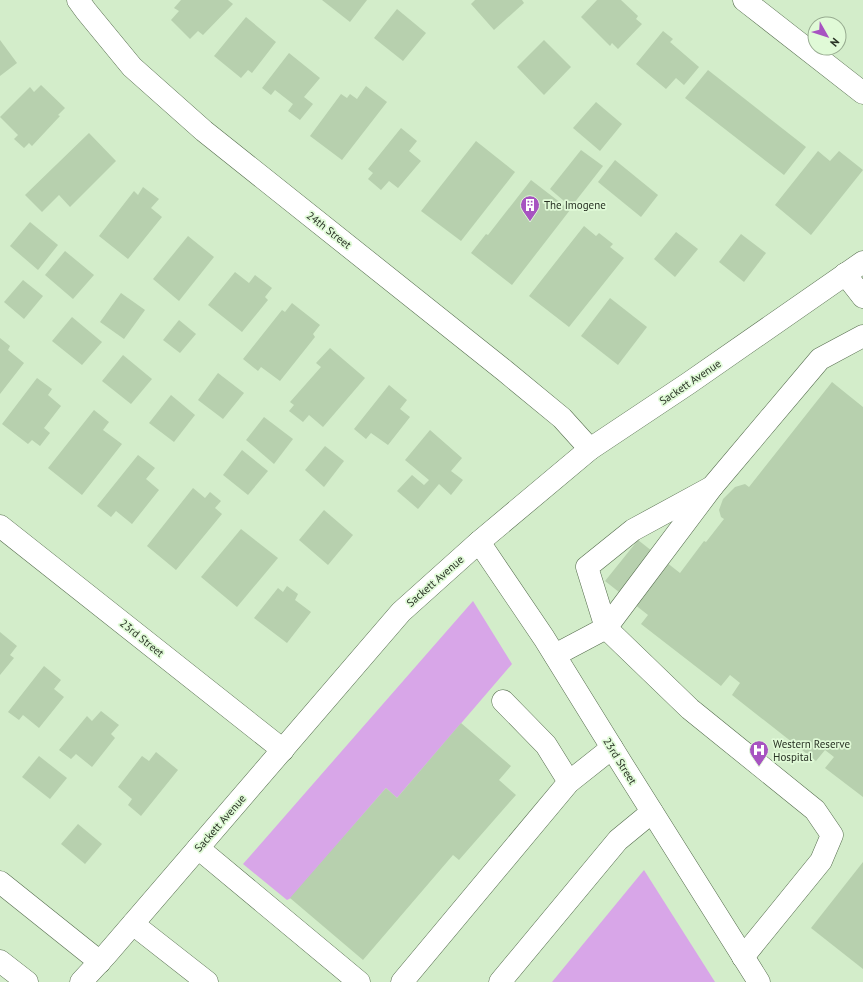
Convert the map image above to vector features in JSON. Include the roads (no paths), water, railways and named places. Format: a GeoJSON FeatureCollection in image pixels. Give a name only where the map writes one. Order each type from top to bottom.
{"type":"FeatureCollection","features":[{"type":"Feature","properties":{"kind":"street","name":"24th Street"},"geometry":{"type":"LineString","coordinates":[[78,0],[132,67],[204,131],[505,370],[562,418],[590,449]]}},
{"type":"Feature","properties":{"kind":"street"},"geometry":{"type":"LineString","coordinates":[[744,0],[863,93]]}},
{"type":"Feature","properties":{"kind":"street","name":"Sackett Avenue"},"geometry":{"type":"LineString","coordinates":[[81,982],[100,962],[401,612],[479,542],[590,449],[689,383],[863,262]]}},
{"type":"Feature","properties":{"kind":"street"},"geometry":{"type":"LineString","coordinates":[[845,274],[863,297]]}},
{"type":"Feature","properties":{"kind":"street"},"geometry":{"type":"LineString","coordinates":[[555,655],[606,628],[712,487],[820,359],[863,336]]}},
{"type":"Feature","properties":{"kind":"street"},"geometry":{"type":"LineString","coordinates":[[712,487],[633,530],[588,567],[606,628],[690,709],[815,810],[832,835],[821,862],[743,957]]}},
{"type":"Feature","properties":{"kind":"street","name":"23rd Street"},"geometry":{"type":"LineString","coordinates":[[0,526],[283,750]]}},
{"type":"Feature","properties":{"kind":"street","name":"23rd Street"},"geometry":{"type":"LineString","coordinates":[[479,542],[555,655],[759,982]]}},
{"type":"Feature","properties":{"kind":"street"},"geometry":{"type":"LineString","coordinates":[[503,701],[546,746],[569,782]]}},
{"type":"Feature","properties":{"kind":"street"},"geometry":{"type":"LineString","coordinates":[[402,982],[569,782],[612,748]]}},
{"type":"Feature","properties":{"kind":"street"},"geometry":{"type":"LineString","coordinates":[[500,982],[618,840],[652,812]]}},
{"type":"Feature","properties":{"kind":"street"},"geometry":{"type":"LineString","coordinates":[[198,848],[359,982]]}},
{"type":"Feature","properties":{"kind":"street"},"geometry":{"type":"LineString","coordinates":[[0,882],[100,962]]}},
{"type":"Feature","properties":{"kind":"street"},"geometry":{"type":"LineString","coordinates":[[132,924],[208,982]]}},
{"type":"Feature","properties":{"kind":"street"},"geometry":{"type":"LineString","coordinates":[[2,967],[27,982]]}},
{"type":"Feature","properties":{"kind":"place","name":"The Imogene"},"geometry":{"type":"Point","coordinates":[530,222]}},
{"type":"Feature","properties":{"kind":"place","name":"Western Reserve Hospital"},"geometry":{"type":"Point","coordinates":[759,767]}}]}
